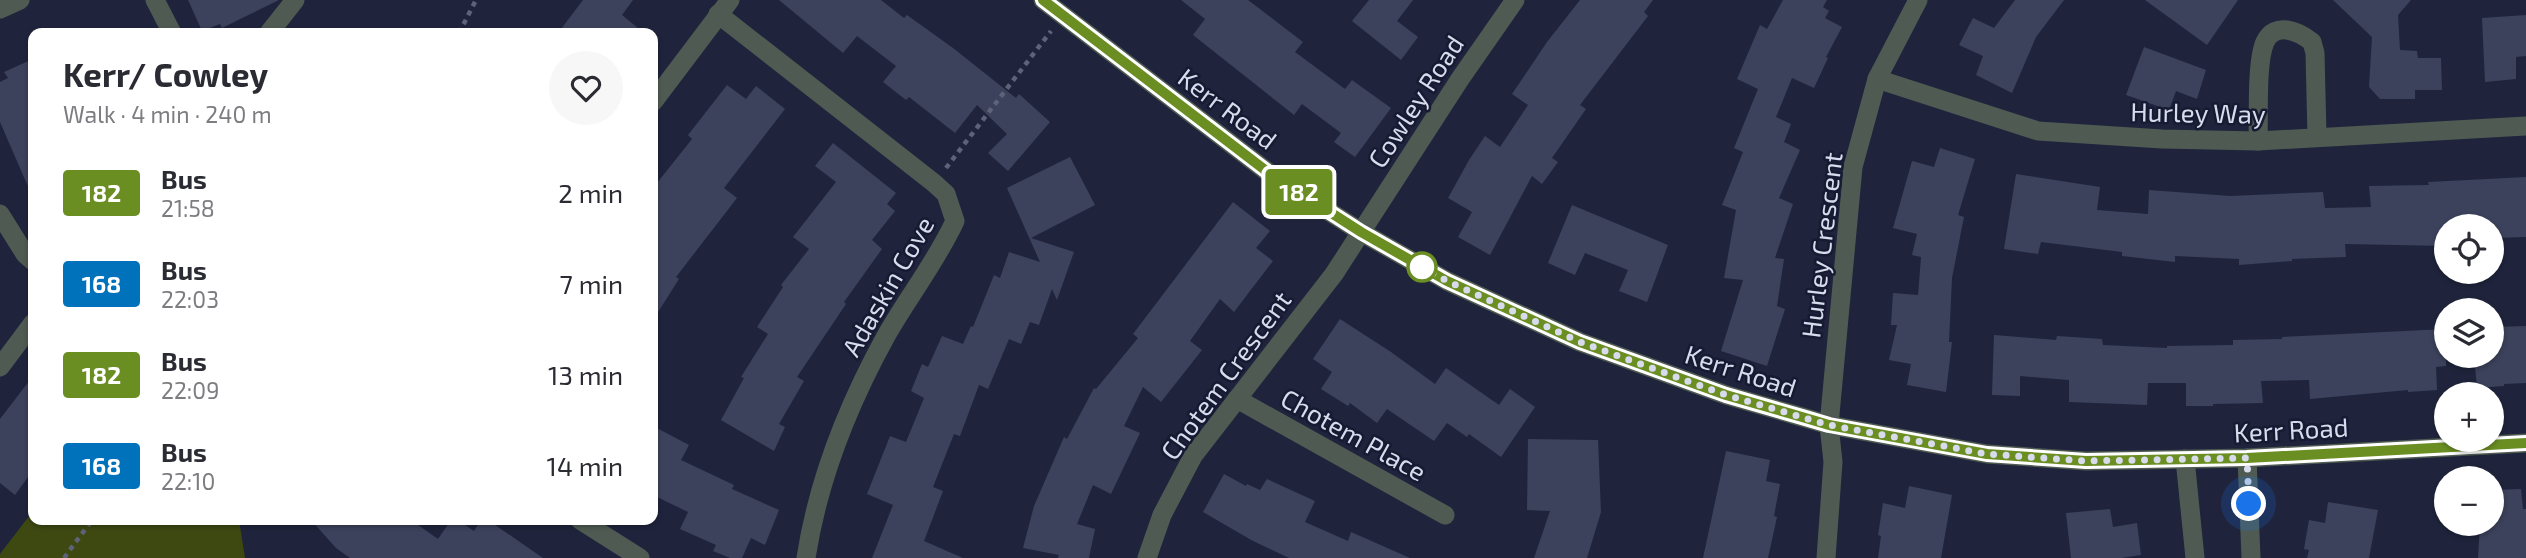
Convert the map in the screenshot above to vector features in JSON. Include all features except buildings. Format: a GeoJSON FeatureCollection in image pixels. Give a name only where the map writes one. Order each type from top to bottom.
{"type":"FeatureCollection","features":[{"type":"Feature","properties":{"kind":"street"},"geometry":{"type":"LineString","coordinates":[[0,9],[20,0]]}},
{"type":"Feature","properties":{"kind":"street"},"geometry":{"type":"LineString","coordinates":[[155,0],[169,28]]}},
{"type":"Feature","properties":{"kind":"street"},"geometry":{"type":"LineString","coordinates":[[273,28],[295,0]]}},
{"type":"Feature","properties":{"kind":"street","name":"Kerr Road"},"geometry":{"type":"LineString","coordinates":[[1043,0],[1269,173],[1361,232],[1447,281],[1580,342],[1726,395],[1829,425],[1987,454],[2086,461],[2247,458],[2526,443]]}},
{"type":"Feature","properties":{"kind":"street","name":"Cowley Road"},"geometry":{"type":"LineString","coordinates":[[1361,232],[1460,79],[1515,0]]}},
{"type":"Feature","properties":{"kind":"street","name":"Hurley Crescent"},"geometry":{"type":"LineString","coordinates":[[1826,558],[1833,462],[1829,425],[1853,167],[1878,79],[1918,0]]}},
{"type":"Feature","properties":{"kind":"street","name":"Adaskin Cove"},"geometry":{"type":"LineString","coordinates":[[658,95],[724,7],[946,194],[955,221],[943,248],[908,298],[885,339],[851,408],[828,464],[806,558]]}},
{"type":"Feature","properties":{"kind":"street"},"geometry":{"type":"LineString","coordinates":[[2258,141],[2261,58],[2266,41],[2275,32],[2290,29],[2312,42],[2315,53],[2317,137]]}},
{"type":"Feature","properties":{"kind":"street","name":"Hurley Way"},"geometry":{"type":"LineString","coordinates":[[1878,79],[2038,131],[2162,139],[2258,141],[2526,126]]}},
{"type":"Feature","properties":{"kind":"street"},"geometry":{"type":"LineString","coordinates":[[0,214],[28,257]]}},
{"type":"Feature","properties":{"kind":"street","name":"Chotem Crescent"},"geometry":{"type":"LineString","coordinates":[[1147,558],[1162,515],[1193,456],[1334,274],[1361,232]]}},
{"type":"Feature","properties":{"kind":"street"},"geometry":{"type":"LineString","coordinates":[[0,367],[28,330]]}},
{"type":"Feature","properties":{"kind":"street","name":"Chotem Place"},"geometry":{"type":"LineString","coordinates":[[1237,399],[1445,515]]}},
{"type":"Feature","properties":{"kind":"street"},"geometry":{"type":"LineString","coordinates":[[2247,458],[2251,558]]}},
{"type":"Feature","properties":{"kind":"street"},"geometry":{"type":"LineString","coordinates":[[2185,460],[2195,558]]}},
{"type":"Feature","properties":{"kind":"street"},"geometry":{"type":"LineString","coordinates":[[588,525],[640,558]]}},
{"type":"Feature","properties":{"kind":"path"},"geometry":{"type":"LineString","coordinates":[[462,28],[476,0]]}},
{"type":"Feature","properties":{"kind":"path"},"geometry":{"type":"LineString","coordinates":[[951,161],[1046,38]]}},
{"type":"Feature","properties":{"kind":"path"},"geometry":{"type":"LineString","coordinates":[[64,558],[88,525]]}},
{"type":"Feature","properties":{"kind":"green space"},"geometry":{"type":"Polygon","coordinates":[[[28,518],[28,525],[240,525],[245,558],[0,558],[0,554],[28,518]]]}},
{"type":"Feature","properties":{"kind":"bus line","name":"182"},"geometry":{"type":"LineString","coordinates":[[1043,0],[1269,173],[1361,232],[1447,281],[1580,342],[1726,395],[1829,425],[1987,454],[2086,461],[2247,458],[2526,443]]}},
{"type":"Feature","properties":{"kind":"route"},"geometry":{"type":"LineString","coordinates":[[1422,267],[1580,342],[1726,395],[1829,425],[1987,454],[2086,461],[2247,458],[2249,504]]}}]}
